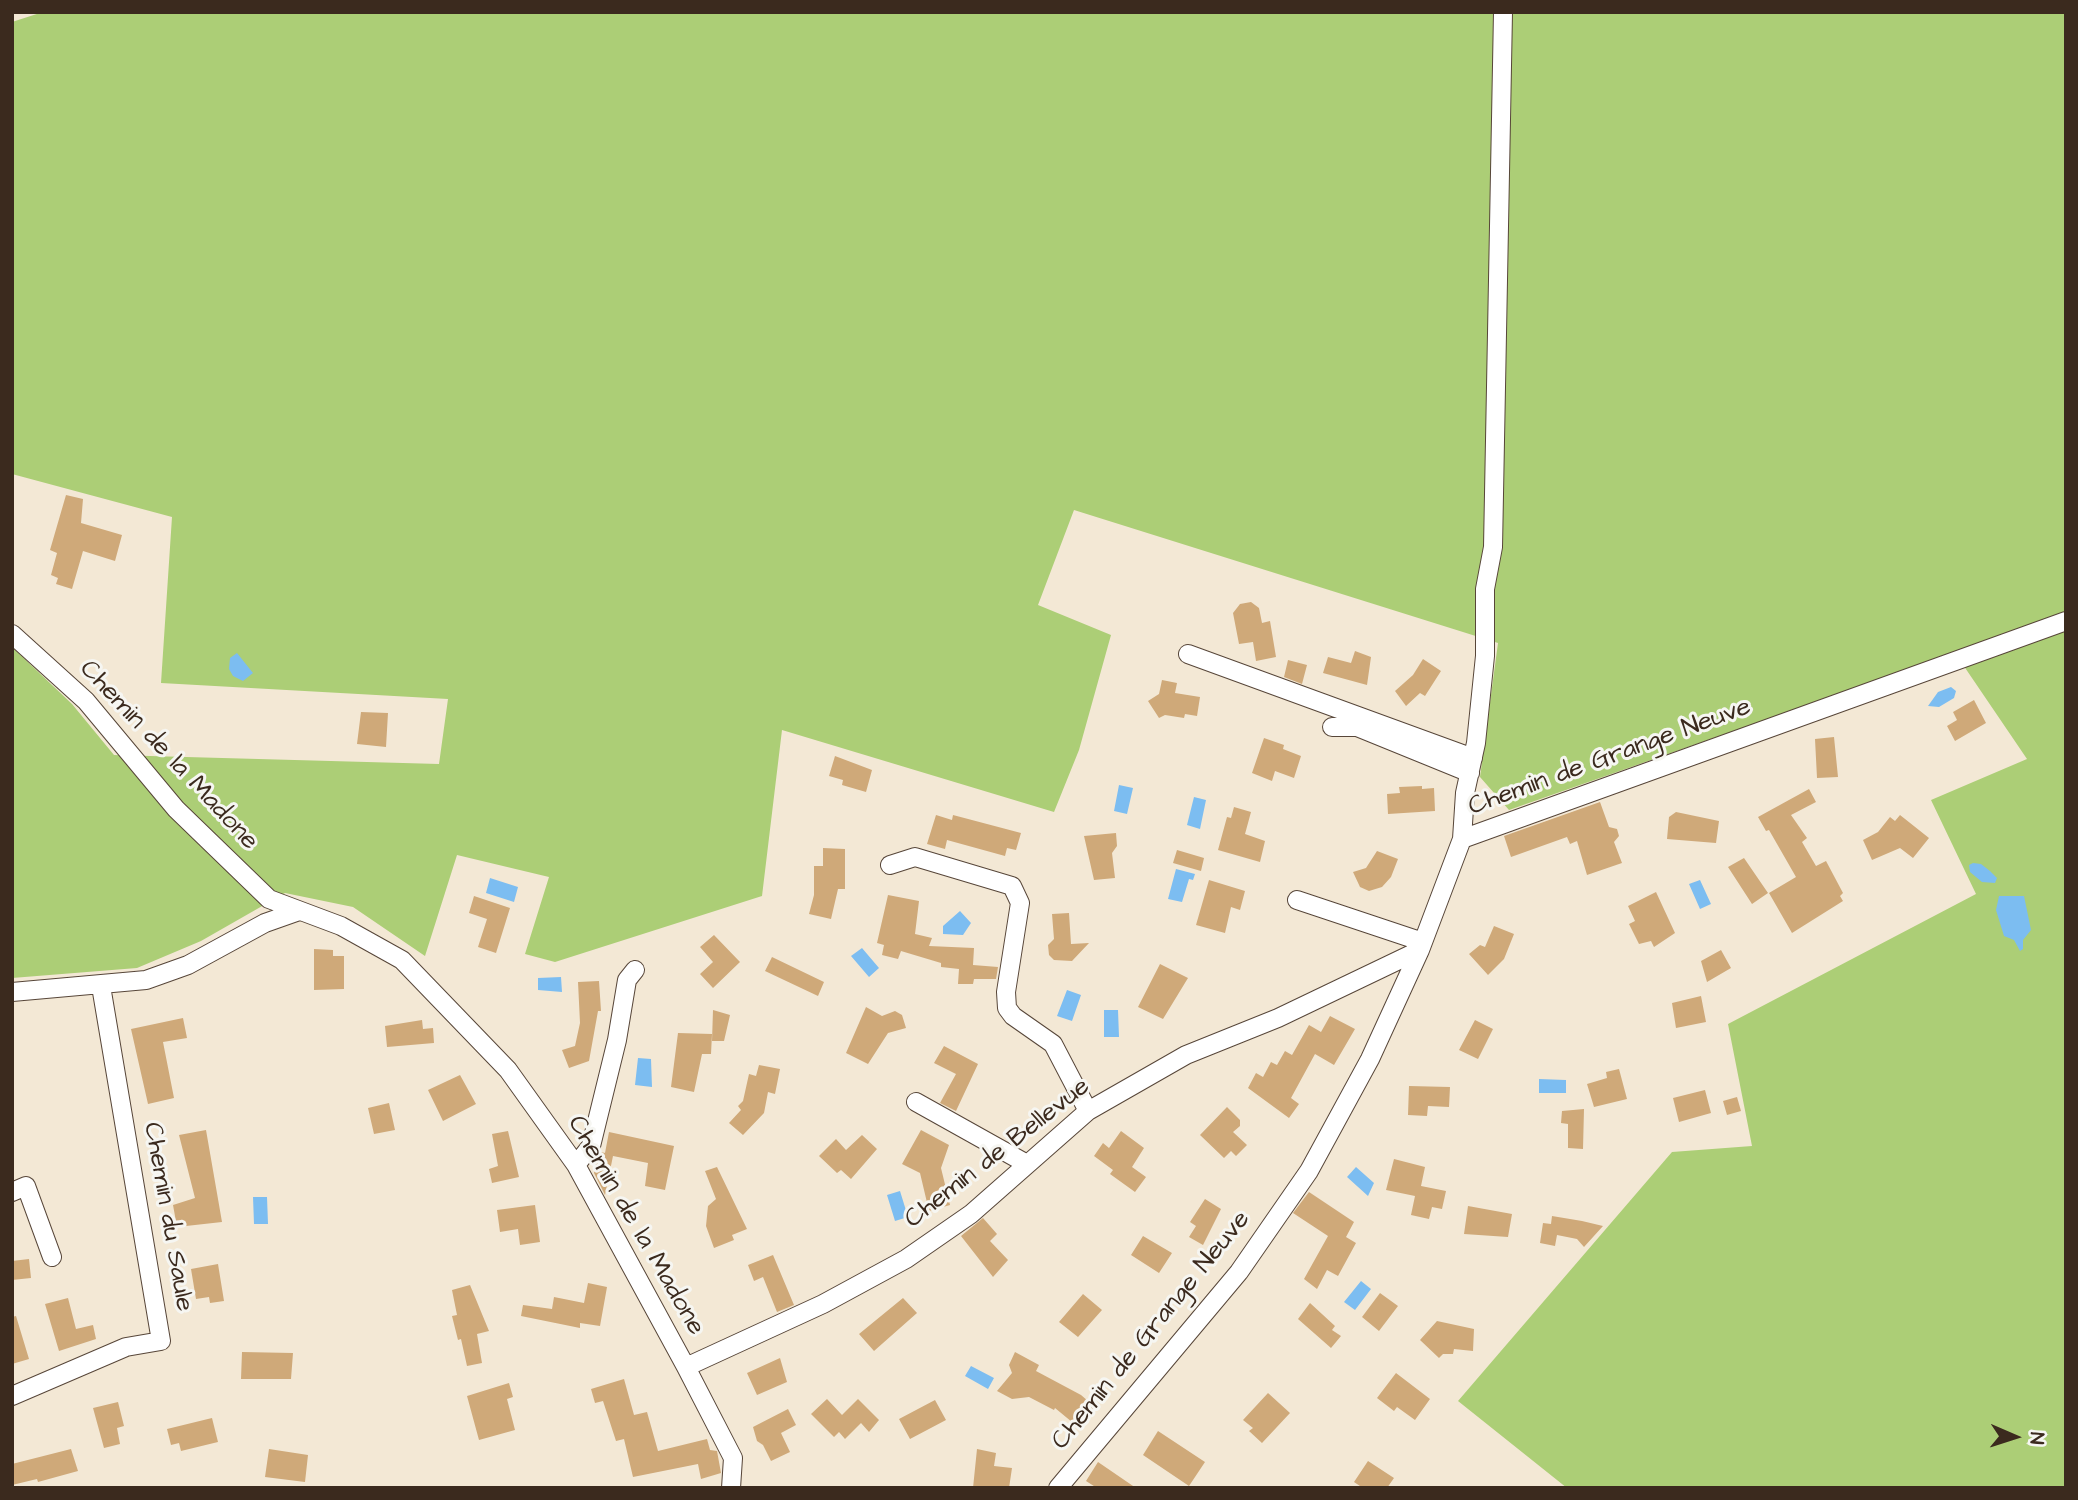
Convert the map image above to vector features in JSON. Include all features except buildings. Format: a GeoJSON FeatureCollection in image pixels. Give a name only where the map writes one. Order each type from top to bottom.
{"type":"FeatureCollection","features":[{"type":"Feature","properties":{"kind":"street"},"geometry":{"type":"LineString","coordinates":[[1462,839],[1485,656],[1485,589],[1493,547],[1503,12]]}},
{"type":"Feature","properties":{"kind":"street","name":"Chemin de Grange Neuve"},"geometry":{"type":"LineString","coordinates":[[1058,1488],[1240,1272],[1309,1171],[1370,1059],[1422,946],[1462,839],[2066,621]]}},
{"type":"Feature","properties":{"kind":"street","name":"Chemin de la Madone"},"geometry":{"type":"LineString","coordinates":[[12,634],[86,701],[176,810],[269,899],[341,926],[402,960],[508,1070],[576,1165],[686,1367],[733,1458],[731,1488]]}},
{"type":"Feature","properties":{"kind":"street"},"geometry":{"type":"LineString","coordinates":[[1188,654],[1471,765]]}},
{"type":"Feature","properties":{"kind":"street"},"geometry":{"type":"LineString","coordinates":[[1332,727],[1357,727],[1471,765]]}},
{"type":"Feature","properties":{"kind":"street"},"geometry":{"type":"LineString","coordinates":[[890,865],[915,857],[1012,886],[1020,903],[1006,992],[1007,1008],[1013,1016],[1053,1044],[1088,1111]]}},
{"type":"Feature","properties":{"kind":"street"},"geometry":{"type":"LineString","coordinates":[[1297,900],[1422,946]]}},
{"type":"Feature","properties":{"kind":"street"},"geometry":{"type":"LineString","coordinates":[[12,992],[146,980],[188,965],[265,923],[299,911]]}},
{"type":"Feature","properties":{"kind":"street","name":"Chemin de Bellevue"},"geometry":{"type":"LineString","coordinates":[[686,1367],[823,1304],[906,1259],[971,1214],[1088,1111],[1186,1055],[1278,1018],[1422,946]]}},
{"type":"Feature","properties":{"kind":"street"},"geometry":{"type":"LineString","coordinates":[[576,1165],[591,1146],[617,1040],[627,980],[635,970]]}},
{"type":"Feature","properties":{"kind":"street","name":"Chemin du Saule"},"geometry":{"type":"LineString","coordinates":[[12,1396],[126,1346],[161,1341],[101,986]]}},
{"type":"Feature","properties":{"kind":"street"},"geometry":{"type":"LineString","coordinates":[[916,1102],[1027,1164]]}},
{"type":"Feature","properties":{"kind":"street"},"geometry":{"type":"LineString","coordinates":[[12,1192],[26,1186],[52,1257]]}},
{"type":"Feature","properties":{"kind":"green space"},"geometry":{"type":"Polygon","coordinates":[[[43,12],[2066,12],[2066,1488],[1567,1488],[1458,1401],[1672,1152],[1752,1146],[1728,1024],[1976,894],[1931,800],[2027,759],[1955,653],[1509,810],[1480,777],[1498,643],[1074,510],[1038,605],[1111,635],[1079,750],[1054,812],[782,730],[762,896],[555,962],[525,954],[549,877],[457,855],[425,956],[353,907],[285,893],[201,941],[137,968],[12,978],[12,647],[72,704],[114,755],[439,764],[448,699],[161,683],[172,517],[12,474],[12,22],[43,12]]]}},
{"type":"Feature","properties":{"kind":"water"},"geometry":{"type":"Polygon","coordinates":[[[237,653],[253,673],[243,681],[233,676],[229,669],[230,658],[237,653]]]}},
{"type":"Feature","properties":{"kind":"water"},"geometry":{"type":"Polygon","coordinates":[[[1951,687],[1956,691],[1954,698],[1939,707],[1928,706],[1938,692],[1951,687]]]}},
{"type":"Feature","properties":{"kind":"water"},"geometry":{"type":"Polygon","coordinates":[[[1119,785],[1133,788],[1127,814],[1114,811],[1119,785]]]}},
{"type":"Feature","properties":{"kind":"water"},"geometry":{"type":"Polygon","coordinates":[[[1194,797],[1206,800],[1200,829],[1187,825],[1194,797]]]}},
{"type":"Feature","properties":{"kind":"water"},"geometry":{"type":"Polygon","coordinates":[[[1981,864],[1990,871],[1997,878],[1995,883],[1982,882],[1970,872],[1969,865],[1981,864]]]}},
{"type":"Feature","properties":{"kind":"water"},"geometry":{"type":"Polygon","coordinates":[[[1176,869],[1195,874],[1193,880],[1189,879],[1182,902],[1168,899],[1176,869]]]}},
{"type":"Feature","properties":{"kind":"water"},"geometry":{"type":"Polygon","coordinates":[[[490,878],[518,887],[514,902],[486,893],[490,878]]]}},
{"type":"Feature","properties":{"kind":"water"},"geometry":{"type":"Polygon","coordinates":[[[1700,880],[1711,904],[1700,909],[1689,884],[1700,880]]]}},
{"type":"Feature","properties":{"kind":"water"},"geometry":{"type":"Polygon","coordinates":[[[1999,896],[2024,896],[2031,930],[2023,940],[2023,949],[2020,951],[2014,940],[2004,936],[1996,910],[1999,896]]]}},
{"type":"Feature","properties":{"kind":"water"},"geometry":{"type":"Polygon","coordinates":[[[960,911],[971,923],[963,935],[943,934],[943,926],[960,911]]]}},
{"type":"Feature","properties":{"kind":"water"},"geometry":{"type":"Polygon","coordinates":[[[862,948],[879,968],[869,977],[851,956],[862,948]]]}},
{"type":"Feature","properties":{"kind":"water"},"geometry":{"type":"Polygon","coordinates":[[[561,977],[562,992],[538,990],[538,978],[561,977]]]}},
{"type":"Feature","properties":{"kind":"water"},"geometry":{"type":"Polygon","coordinates":[[[1067,990],[1081,995],[1072,1021],[1057,1016],[1067,990]]]}},
{"type":"Feature","properties":{"kind":"water"},"geometry":{"type":"Polygon","coordinates":[[[1104,1010],[1118,1010],[1119,1037],[1104,1037],[1104,1010]]]}},
{"type":"Feature","properties":{"kind":"water"},"geometry":{"type":"Polygon","coordinates":[[[638,1058],[651,1059],[652,1087],[635,1085],[638,1058]]]}},
{"type":"Feature","properties":{"kind":"water"},"geometry":{"type":"Polygon","coordinates":[[[1539,1079],[1566,1080],[1566,1093],[1539,1093],[1539,1079]]]}},
{"type":"Feature","properties":{"kind":"water"},"geometry":{"type":"Polygon","coordinates":[[[1356,1167],[1374,1183],[1368,1196],[1347,1177],[1356,1167]]]}},
{"type":"Feature","properties":{"kind":"water"},"geometry":{"type":"Polygon","coordinates":[[[900,1191],[908,1217],[895,1221],[887,1195],[900,1191]]]}},
{"type":"Feature","properties":{"kind":"water"},"geometry":{"type":"Polygon","coordinates":[[[253,1197],[267,1197],[268,1224],[254,1224],[253,1197]]]}},
{"type":"Feature","properties":{"kind":"water"},"geometry":{"type":"Polygon","coordinates":[[[1361,1281],[1371,1289],[1355,1310],[1344,1302],[1361,1281]]]}},
{"type":"Feature","properties":{"kind":"water"},"geometry":{"type":"Polygon","coordinates":[[[971,1366],[994,1378],[988,1389],[965,1376],[971,1366]]]}}]}
